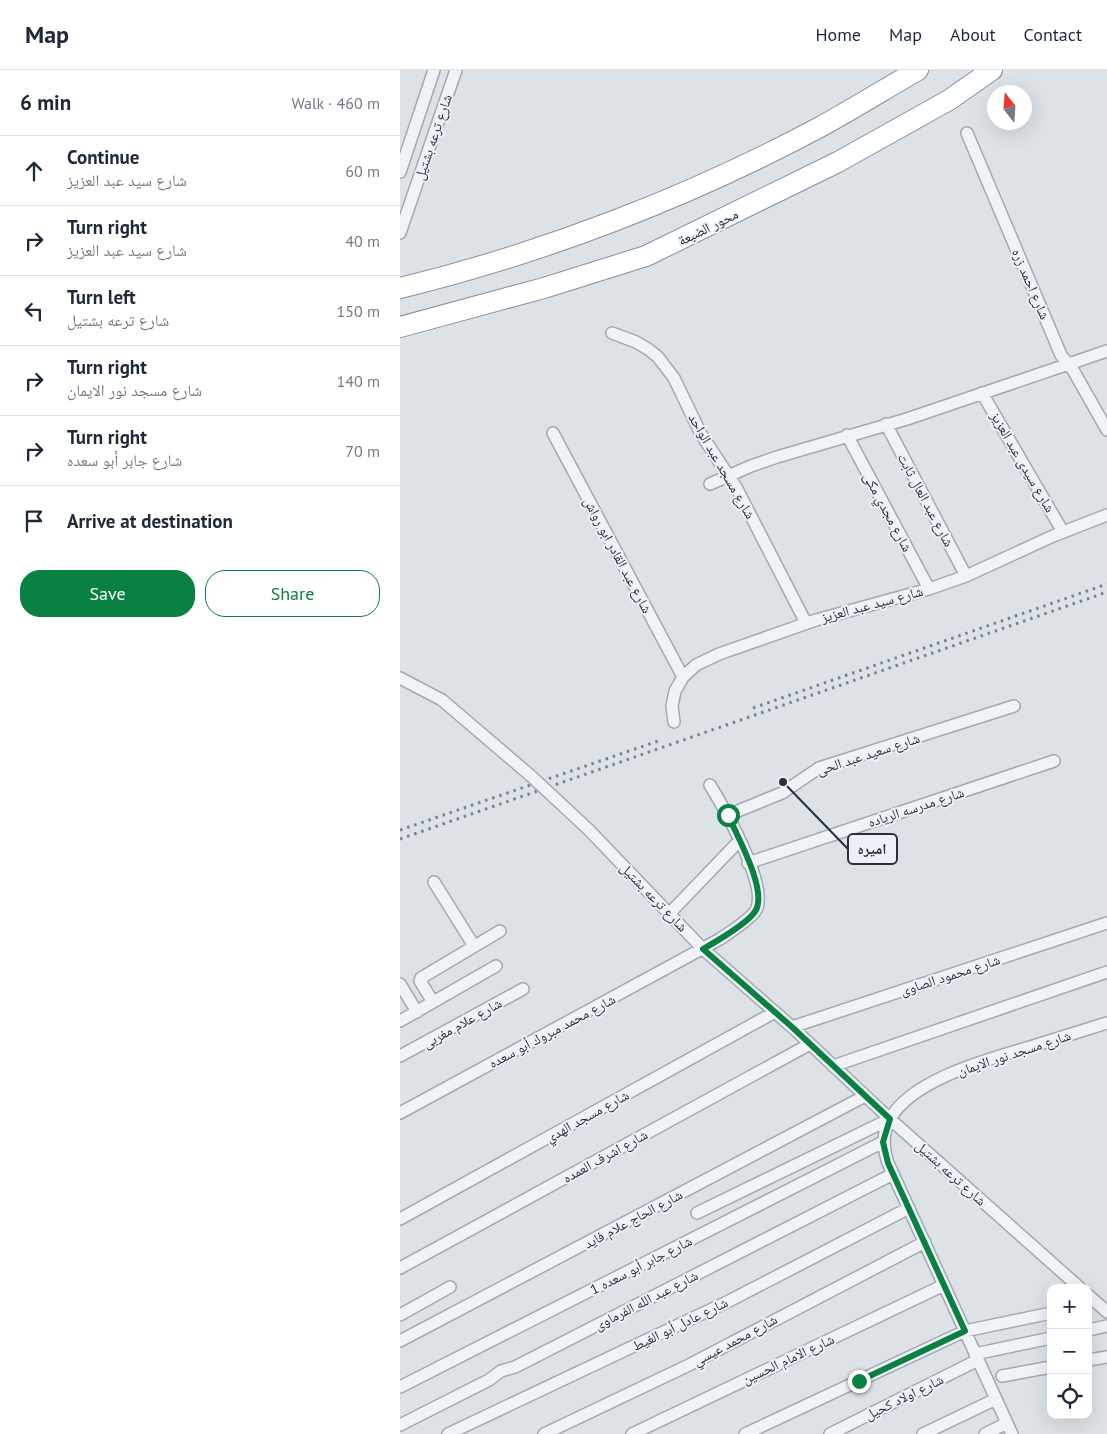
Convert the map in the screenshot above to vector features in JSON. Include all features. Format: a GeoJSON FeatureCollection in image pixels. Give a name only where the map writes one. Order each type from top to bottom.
{"type":"FeatureCollection","features":[{"type":"Feature","properties":{"kind":"highway"},"geometry":{"type":"LineString","coordinates":[[400,288],[530,250],[628,215],[726,174],[812,131],[918,70]]}},
{"type":"Feature","properties":{"kind":"highway","name":"محور الضبعة"},"geometry":{"type":"LineString","coordinates":[[400,327],[544,288],[646,256],[838,162],[949,100],[992,70]]}},
{"type":"Feature","properties":{"kind":"street","name":"شارع ترعه بشتيل"},"geometry":{"type":"LineString","coordinates":[[400,172],[434,70]]}},
{"type":"Feature","properties":{"kind":"street","name":"شارع ترعه بشتيل"},"geometry":{"type":"LineString","coordinates":[[400,233],[456,70]]}},
{"type":"Feature","properties":{"kind":"street","name":"شارع احمد زره"},"geometry":{"type":"LineString","coordinates":[[967,132],[1061,355],[1073,370],[1107,430]]}},
{"type":"Feature","properties":{"kind":"street","name":"شارع مسجد عبد الواحد"},"geometry":{"type":"LineString","coordinates":[[612,333],[636,342],[658,358],[674,378],[701,434],[729,476],[806,623]]}},
{"type":"Feature","properties":{"kind":"street"},"geometry":{"type":"LineString","coordinates":[[710,484],[777,457],[886,424],[1107,351]]}},
{"type":"Feature","properties":{"kind":"street","name":"شارع سيدى عبد العزيز"},"geometry":{"type":"LineString","coordinates":[[982,393],[1063,532]]}},
{"type":"Feature","properties":{"kind":"street","name":"شارع عبد العال ثابت"},"geometry":{"type":"LineString","coordinates":[[886,424],[966,576]]}},
{"type":"Feature","properties":{"kind":"street","name":"شارع عبد القادر ابو رواش"},"geometry":{"type":"LineString","coordinates":[[553,433],[683,677]]}},
{"type":"Feature","properties":{"kind":"street","name":"شارع مجدي مكى"},"geometry":{"type":"LineString","coordinates":[[847,435],[929,589]]}},
{"type":"Feature","properties":{"kind":"street","name":"شارع سيد عبد العزيز"},"geometry":{"type":"LineString","coordinates":[[674,722],[672,706],[675,690],[683,677],[696,665],[718,654],[806,623],[929,589],[966,576],[1063,532],[1107,515]]}},
{"type":"Feature","properties":{"kind":"street","name":"شارع ترعه بشتيل"},"geometry":{"type":"LineString","coordinates":[[400,678],[442,700],[531,776],[589,830],[703,949],[792,1027],[890,1119],[1076,1284]]}},
{"type":"Feature","properties":{"kind":"street","name":"شارع سعيد عبد الحى"},"geometry":{"type":"LineString","coordinates":[[728,815],[782,793],[819,768],[1014,706]]}},
{"type":"Feature","properties":{"kind":"street","name":"شارع مدرسه الرياده"},"geometry":{"type":"LineString","coordinates":[[748,862],[1054,761]]}},
{"type":"Feature","properties":{"kind":"street"},"geometry":{"type":"LineString","coordinates":[[703,949],[720,939],[755,912],[759,903],[759,894],[748,862],[728,815],[710,785]]}},
{"type":"Feature","properties":{"kind":"street"},"geometry":{"type":"LineString","coordinates":[[670,913],[739,841]]}},
{"type":"Feature","properties":{"kind":"street"},"geometry":{"type":"LineString","coordinates":[[434,882],[474,946]]}},
{"type":"Feature","properties":{"kind":"street","name":"شارع محمود الصاوى"},"geometry":{"type":"LineString","coordinates":[[792,1027],[1107,923]]}},
{"type":"Feature","properties":{"kind":"street"},"geometry":{"type":"LineString","coordinates":[[433,1002],[420,981],[421,978],[500,931]]}},
{"type":"Feature","properties":{"kind":"street","name":"شارع محمد مبروك أبو سعده"},"geometry":{"type":"LineString","coordinates":[[400,1113],[703,949]]}},
{"type":"Feature","properties":{"kind":"street"},"geometry":{"type":"LineString","coordinates":[[400,1022],[496,966]]}},
{"type":"Feature","properties":{"kind":"street"},"geometry":{"type":"LineString","coordinates":[[833,1066],[1107,972]]}},
{"type":"Feature","properties":{"kind":"street"},"geometry":{"type":"LineString","coordinates":[[400,984],[417,1012]]}},
{"type":"Feature","properties":{"kind":"street","name":"شارع علام مغربى"},"geometry":{"type":"LineString","coordinates":[[400,1056],[523,989]]}},
{"type":"Feature","properties":{"kind":"street","name":"شارع مسجد الهدي"},"geometry":{"type":"LineString","coordinates":[[400,1219],[775,1012]]}},
{"type":"Feature","properties":{"kind":"street","name":"شارع مسجد نور الايمان"},"geometry":{"type":"LineString","coordinates":[[883,1142],[890,1119],[904,1102],[916,1092],[974,1064],[1107,1023]]}},
{"type":"Feature","properties":{"kind":"street","name":"شارع اشرف العمده"},"geometry":{"type":"LineString","coordinates":[[400,1268],[810,1044]]}},
{"type":"Feature","properties":{"kind":"street","name":"شارع الحاج علام فايد"},"geometry":{"type":"LineString","coordinates":[[400,1341],[865,1096]]}},
{"type":"Feature","properties":{"kind":"street"},"geometry":{"type":"LineString","coordinates":[[697,1214],[890,1119]]}},
{"type":"Feature","properties":{"kind":"street"},"geometry":{"type":"LineString","coordinates":[[883,1142],[884,1152],[892,1174],[925,1242],[1009,1429],[985,1434]]}},
{"type":"Feature","properties":{"kind":"street","name":"شارع جابر أبو سعده 1"},"geometry":{"type":"LineString","coordinates":[[400,1388],[883,1142]]}},
{"type":"Feature","properties":{"kind":"street","name":"شارع عبد الله الفرماوى"},"geometry":{"type":"LineString","coordinates":[[400,1425],[490,1380],[501,1371],[516,1367],[892,1174]]}},
{"type":"Feature","properties":{"kind":"street","name":"شارع عادل أبو الغيط"},"geometry":{"type":"LineString","coordinates":[[448,1434],[729,1301],[909,1208]]}},
{"type":"Feature","properties":{"kind":"street","name":"شارع محمد عيسي"},"geometry":{"type":"LineString","coordinates":[[544,1434],[689,1365],[925,1242]]}},
{"type":"Feature","properties":{"kind":"street","name":"شارع الامام الحسين"},"geometry":{"type":"LineString","coordinates":[[632,1434],[944,1285]]}},
{"type":"Feature","properties":{"kind":"street"},"geometry":{"type":"LineString","coordinates":[[400,1315],[450,1287]]}},
{"type":"Feature","properties":{"kind":"street"},"geometry":{"type":"LineString","coordinates":[[1092,1302],[1107,1312]]}},
{"type":"Feature","properties":{"kind":"street"},"geometry":{"type":"LineString","coordinates":[[745,1434],[965,1331],[1047,1314]]}},
{"type":"Feature","properties":{"kind":"street"},"geometry":{"type":"LineString","coordinates":[[1092,1329],[1107,1326]]}},
{"type":"Feature","properties":{"kind":"street","name":"شارع اولاد كحيل"},"geometry":{"type":"LineString","coordinates":[[830,1434],[977,1357],[1047,1339]]}},
{"type":"Feature","properties":{"kind":"street"},"geometry":{"type":"LineString","coordinates":[[1092,1359],[1107,1357]]}},
{"type":"Feature","properties":{"kind":"street"},"geometry":{"type":"LineString","coordinates":[[1002,1376],[1047,1368]]}},
{"type":"Feature","properties":{"kind":"street"},"geometry":{"type":"LineString","coordinates":[[923,1434],[996,1399]]}},
{"type":"Feature","properties":{"kind":"railway"},"geometry":{"type":"LineString","coordinates":[[753,708],[1107,584]]}},
{"type":"Feature","properties":{"kind":"railway"},"geometry":{"type":"LineString","coordinates":[[400,839],[1107,592]]}},
{"type":"Feature","properties":{"kind":"railway"},"geometry":{"type":"LineString","coordinates":[[400,830],[661,740]]}},
{"type":"Feature","properties":{"kind":"place","name":"اميره"},"geometry":{"type":"Point","coordinates":[783,782]}},
{"type":"Feature","properties":{"kind":"route"},"geometry":{"type":"LineString","coordinates":[[728,815],[754,876],[759,894],[759,903],[755,912],[748,918],[703,949],[792,1027],[890,1119],[883,1142],[884,1152],[892,1174],[965,1331],[859,1381]]}}]}
